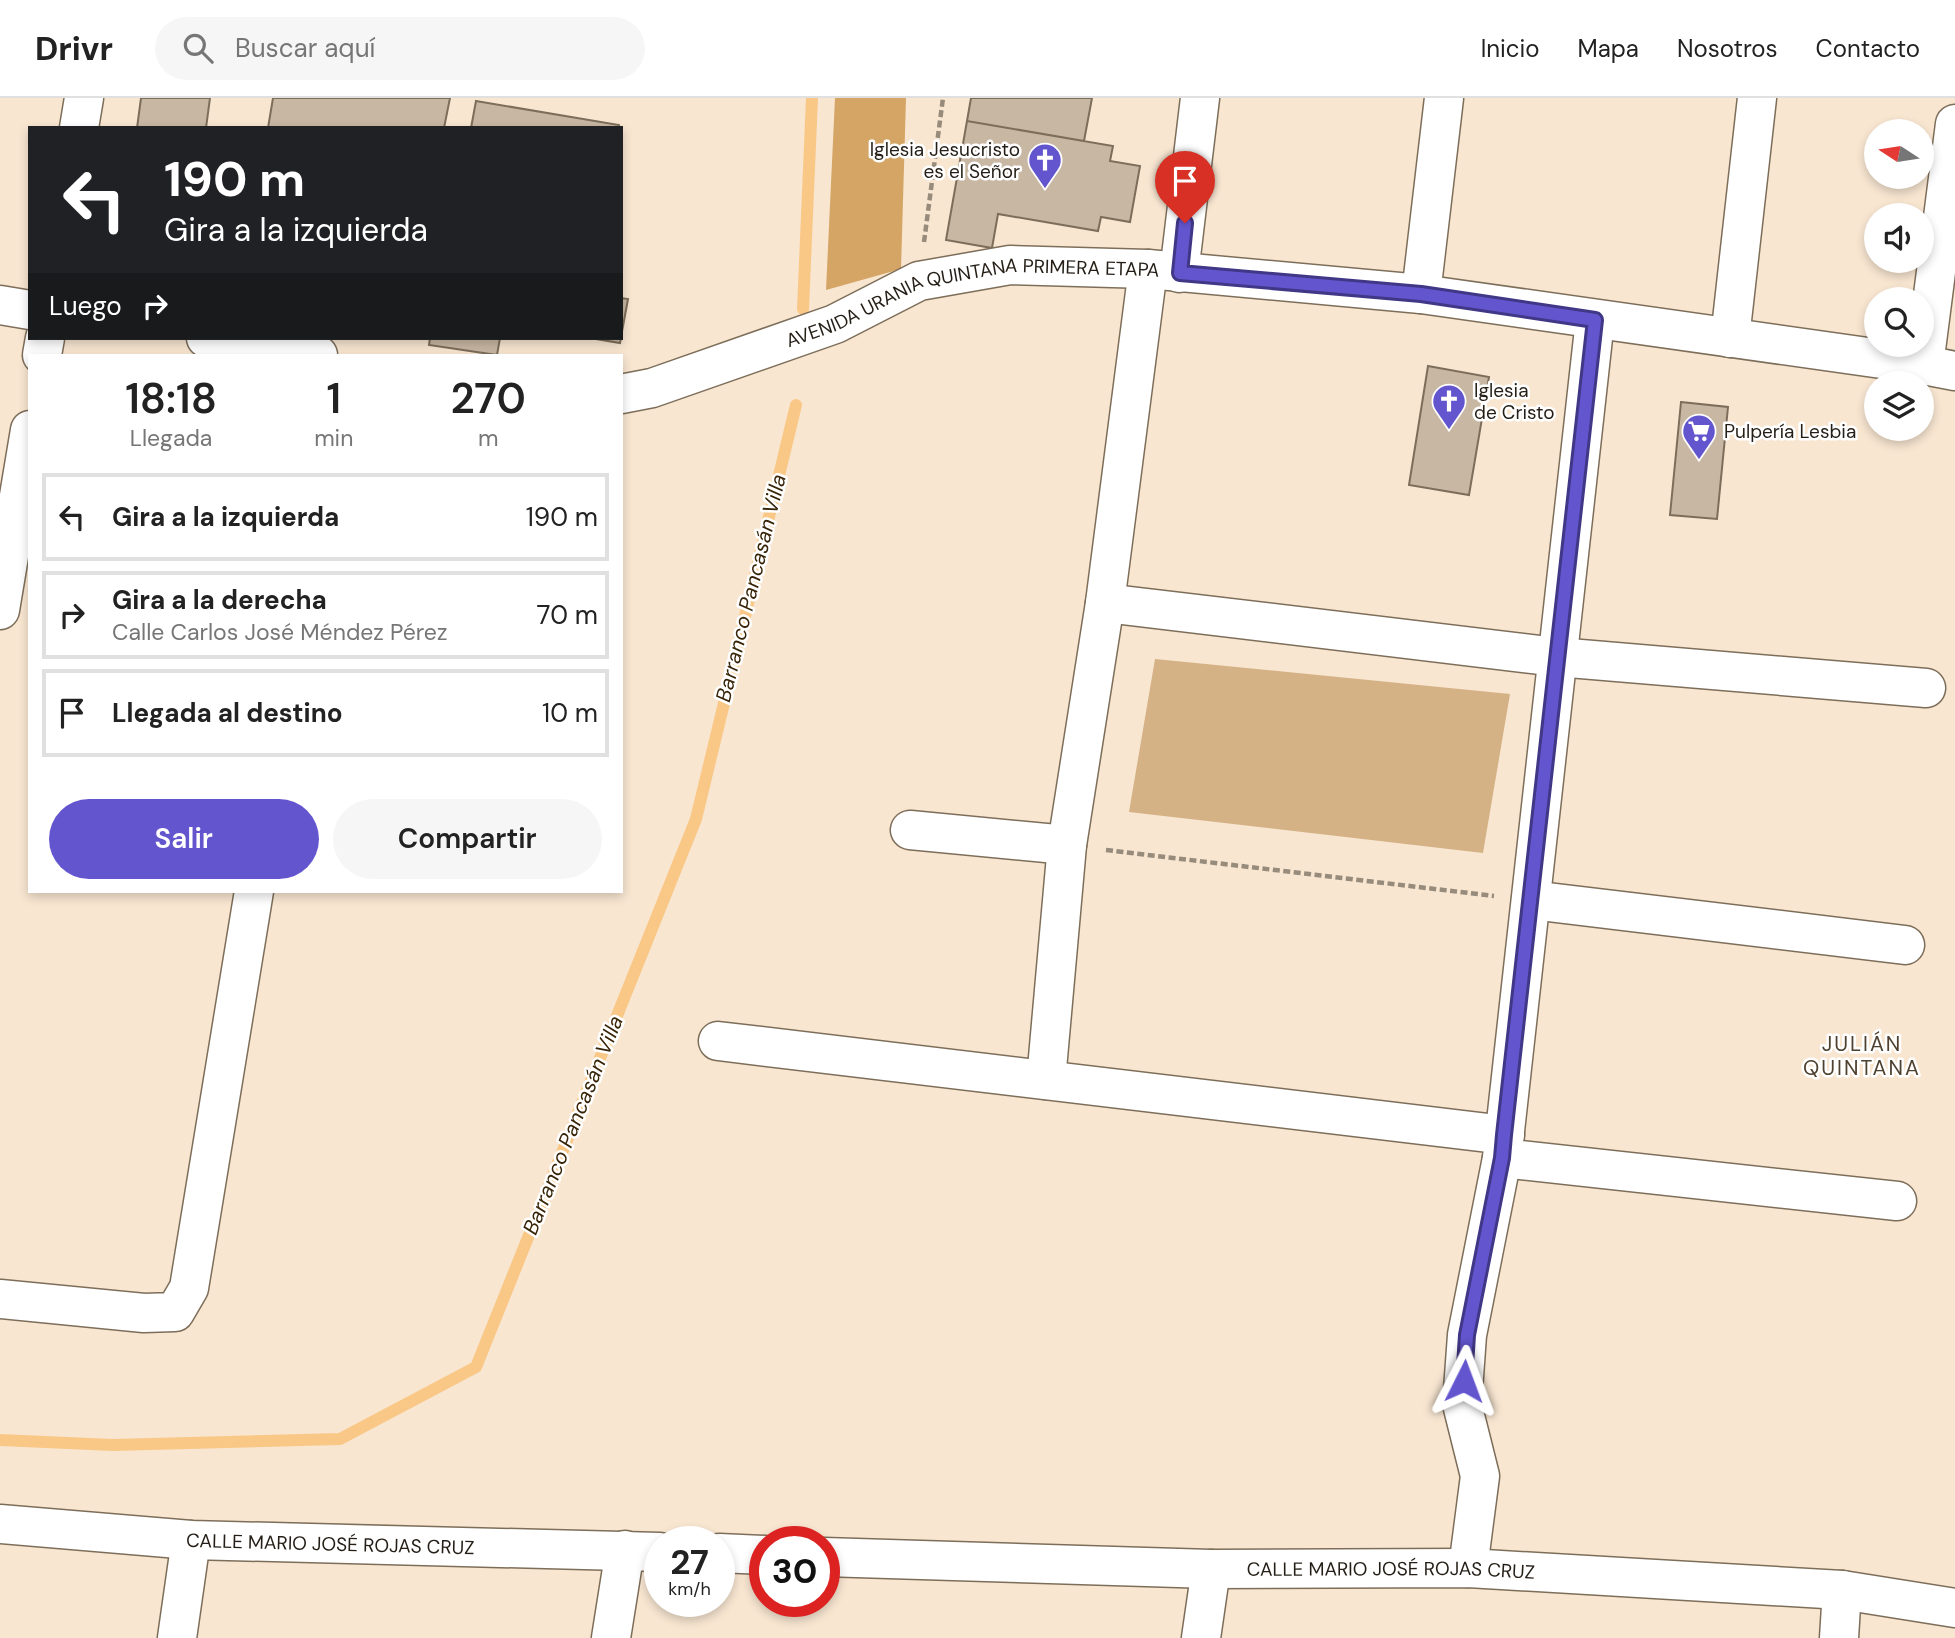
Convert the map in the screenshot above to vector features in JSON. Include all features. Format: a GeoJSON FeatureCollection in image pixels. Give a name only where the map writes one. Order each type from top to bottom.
{"type":"FeatureCollection","features":[{"type":"Feature","properties":{"kind":"street"},"geometry":{"type":"LineString","coordinates":[[79,126],[84,98]]}},
{"type":"Feature","properties":{"kind":"street"},"geometry":{"type":"LineString","coordinates":[[1046,1080],[1067,845],[1105,603],[1164,271],[1200,98]]}},
{"type":"Feature","properties":{"kind":"street"},"geometry":{"type":"LineString","coordinates":[[1421,294],[1444,98]]}},
{"type":"Feature","properties":{"kind":"street"},"geometry":{"type":"LineString","coordinates":[[1730,338],[1756,98]]}},
{"type":"Feature","properties":{"kind":"street"},"geometry":{"type":"LineString","coordinates":[[1940,368],[1955,124]]}},
{"type":"Feature","properties":{"kind":"street","name":"AVENIDA URANIA QUINTANA PRIMERA ETAPA"},"geometry":{"type":"LineString","coordinates":[[623,394],[652,388],[835,324],[919,281],[1010,265],[1164,271],[1421,294],[1940,368]]}},
{"type":"Feature","properties":{"kind":"street"},"geometry":{"type":"LineString","coordinates":[[0,305],[28,310]]}},
{"type":"Feature","properties":{"kind":"street"},"geometry":{"type":"LineString","coordinates":[[1468,1569],[1480,1476],[1462,1404],[1467,1335],[1503,1147],[1595,320]]}},
{"type":"Feature","properties":{"kind":"street"},"geometry":{"type":"LineString","coordinates":[[219,340],[311,354]]}},
{"type":"Feature","properties":{"kind":"street"},"geometry":{"type":"LineString","coordinates":[[0,610],[28,442]]}},
{"type":"Feature","properties":{"kind":"street"},"geometry":{"type":"LineString","coordinates":[[1105,603],[1557,657],[1926,688]]}},
{"type":"Feature","properties":{"kind":"street"},"geometry":{"type":"LineString","coordinates":[[911,830],[1067,845]]}},
{"type":"Feature","properties":{"kind":"street"},"geometry":{"type":"LineString","coordinates":[[0,1299],[144,1313],[175,1312],[189,1288],[254,893]]}},
{"type":"Feature","properties":{"kind":"street"},"geometry":{"type":"LineString","coordinates":[[1531,900],[1906,945]]}},
{"type":"Feature","properties":{"kind":"street"},"geometry":{"type":"LineString","coordinates":[[718,1041],[1046,1080],[1896,1201]]}},
{"type":"Feature","properties":{"kind":"street","name":"CALLE MARIO JOSÉ ROJAS CRUZ"},"geometry":{"type":"LineString","coordinates":[[0,1524],[191,1540],[642,1551]]}},
{"type":"Feature","properties":{"kind":"street"},"geometry":{"type":"LineString","coordinates":[[177,1638],[191,1540]]}},
{"type":"Feature","properties":{"kind":"street"},"geometry":{"type":"LineString","coordinates":[[611,1638],[642,1551]]}},
{"type":"Feature","properties":{"kind":"street","name":"CALLE MARIO JOSÉ ROJAS CRUZ"},"geometry":{"type":"LineString","coordinates":[[840,1557],[1211,1569],[1468,1569],[1842,1590],[1955,1608]]}},
{"type":"Feature","properties":{"kind":"street"},"geometry":{"type":"LineString","coordinates":[[1201,1638],[1211,1569]]}},
{"type":"Feature","properties":{"kind":"street"},"geometry":{"type":"LineString","coordinates":[[1839,1638],[1842,1590]]}},
{"type":"Feature","properties":{"kind":"path"},"geometry":{"type":"LineString","coordinates":[[919,281],[943,98]]}},
{"type":"Feature","properties":{"kind":"path"},"geometry":{"type":"LineString","coordinates":[[1067,845],[1531,900]]}},
{"type":"Feature","properties":{"kind":"shaded area"},"geometry":{"type":"Polygon","coordinates":[[[835,98],[906,98],[901,269],[826,290],[835,98]]]}},
{"type":"Feature","properties":{"kind":"shaded area"},"geometry":{"type":"Polygon","coordinates":[[[1155,659],[1510,694],[1483,853],[1129,812],[1155,659]]]}},
{"type":"Feature","properties":{"kind":"building"},"geometry":{"type":"Polygon","coordinates":[[[141,98],[210,98],[206,126],[137,126],[141,98]]]}},
{"type":"Feature","properties":{"kind":"building"},"geometry":{"type":"Polygon","coordinates":[[[273,98],[450,98],[444,126],[268,126],[273,98]]]}},
{"type":"Feature","properties":{"kind":"building"},"geometry":{"type":"Polygon","coordinates":[[[971,98],[1092,98],[1084,141],[967,121],[971,98]]]}},
{"type":"Feature","properties":{"kind":"building"},"geometry":{"type":"Polygon","coordinates":[[[476,101],[619,125],[619,126],[471,126],[476,101]]]}},
{"type":"Feature","properties":{"kind":"building","name":"Iglesia Jesucristo es el Señor"},"geometry":{"type":"Polygon","coordinates":[[[967,121],[1113,146],[1110,161],[1140,166],[1130,222],[1101,217],[1098,231],[998,214],[992,248],[946,240],[967,121]]]}},
{"type":"Feature","properties":{"kind":"building"},"geometry":{"type":"Polygon","coordinates":[[[623,298],[628,299],[623,326],[623,298]]]}},
{"type":"Feature","properties":{"kind":"building"},"geometry":{"type":"Polygon","coordinates":[[[430,340],[500,340],[497,354],[429,345],[430,340]]]}},
{"type":"Feature","properties":{"kind":"building","name":"Iglesia de Cristo"},"geometry":{"type":"Polygon","coordinates":[[[1428,366],[1489,377],[1469,495],[1409,485],[1428,366]]]}},
{"type":"Feature","properties":{"kind":"building","name":"Pulpería Lesbia"},"geometry":{"type":"Polygon","coordinates":[[[1681,402],[1728,407],[1717,519],[1670,515],[1681,402]]]}},
{"type":"Feature","properties":{"kind":"waterway","name":"Barranco Pancasán Villa"},"geometry":{"type":"LineString","coordinates":[[803,309],[812,98]]}},
{"type":"Feature","properties":{"kind":"waterway","name":"Barranco Pancasán Villa"},"geometry":{"type":"LineString","coordinates":[[0,1440],[113,1445],[340,1439],[476,1367],[696,819],[796,405]]}},
{"type":"Feature","properties":{"kind":"place","name":"Iglesia Jesucristo es el Señor"},"geometry":{"type":"Point","coordinates":[1045,190]}},
{"type":"Feature","properties":{"kind":"place","name":"Iglesia de Cristo"},"geometry":{"type":"Point","coordinates":[1449,431]}},
{"type":"Feature","properties":{"kind":"place","name":"Pulpería Lesbia"},"geometry":{"type":"Point","coordinates":[1699,461]}},
{"type":"Feature","properties":{"kind":"district","name":"JULIÁN QUINTANA"},"geometry":{"type":"Point","coordinates":[1862,1056]}},
{"type":"Feature","properties":{"kind":"route"},"geometry":{"type":"LineString","coordinates":[[1185,223],[1180,273],[1421,294],[1595,320],[1502,1158],[1467,1335],[1464,1381]]}}]}
